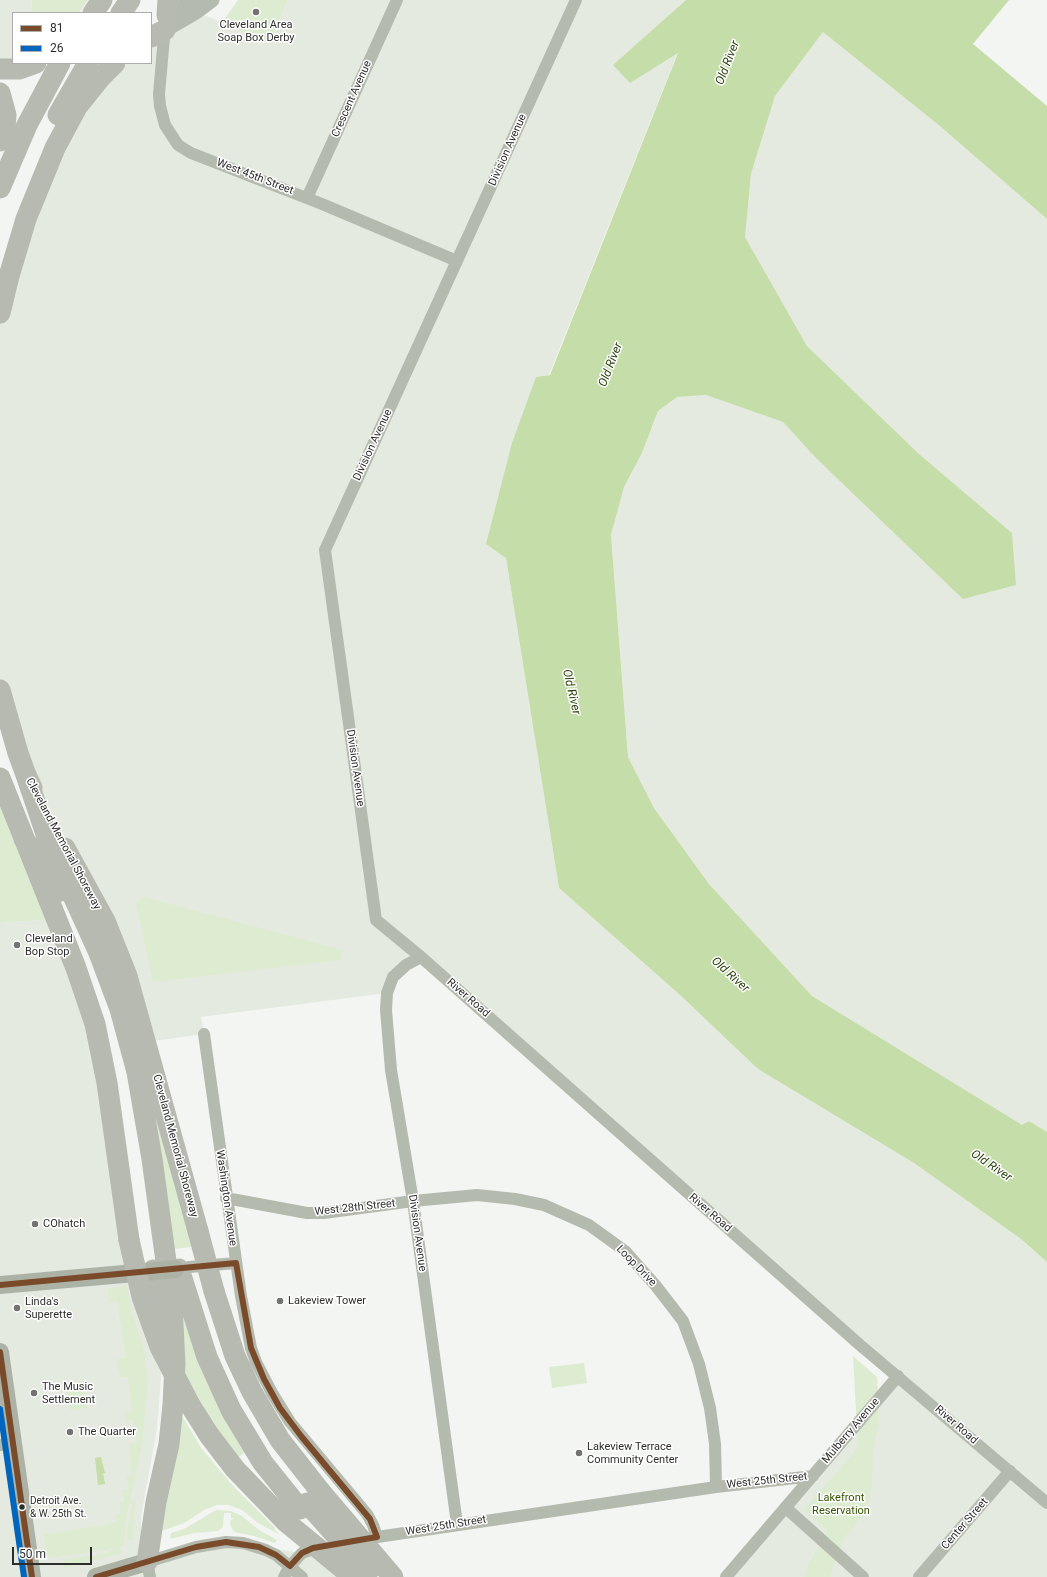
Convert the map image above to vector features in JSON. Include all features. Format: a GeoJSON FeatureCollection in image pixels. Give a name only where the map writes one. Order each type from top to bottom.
{"type":"FeatureCollection","features":[{"type":"Feature","properties":{"kind":"highway"},"geometry":{"type":"LineString","coordinates":[[80,12],[88,0]]}},
{"type":"Feature","properties":{"kind":"highway"},"geometry":{"type":"LineString","coordinates":[[94,12],[102,0]]}},
{"type":"Feature","properties":{"kind":"highway"},"geometry":{"type":"LineString","coordinates":[[122,12],[130,0]]}},
{"type":"Feature","properties":{"kind":"highway"},"geometry":{"type":"LineString","coordinates":[[0,70],[19,69],[33,64]]}},
{"type":"Feature","properties":{"kind":"highway"},"geometry":{"type":"LineString","coordinates":[[0,188],[27,125],[59,64]]}},
{"type":"Feature","properties":{"kind":"highway"},"geometry":{"type":"LineString","coordinates":[[0,264],[14,217],[36,162],[60,110],[87,64]]}},
{"type":"Feature","properties":{"kind":"highway"},"geometry":{"type":"LineString","coordinates":[[0,313],[24,226],[52,154],[78,107],[93,87],[115,64]]}},
{"type":"Feature","properties":{"kind":"highway"},"geometry":{"type":"LineString","coordinates":[[0,93],[6,115],[0,141]]}},
{"type":"Feature","properties":{"kind":"highway","name":"Cleveland Memorial Shoreway"},"geometry":{"type":"LineString","coordinates":[[0,690],[26,775],[96,903],[125,970],[134,996],[214,1291],[235,1356],[252,1392],[280,1440],[303,1506],[352,1577]]}},
{"type":"Feature","properties":{"kind":"highway"},"geometry":{"type":"LineString","coordinates":[[26,775],[49,843],[99,953],[120,1009],[137,1072],[152,1159],[172,1305],[175,1364],[173,1404],[168,1444],[155,1508],[148,1570]]}},
{"type":"Feature","properties":{"kind":"highway","name":"Cleveland Memorial Shoreway"},"geometry":{"type":"LineString","coordinates":[[0,778],[76,968],[95,1024],[107,1083],[129,1240],[142,1297],[160,1347],[190,1405],[209,1435],[235,1469],[303,1506],[392,1577]]}},
{"type":"Feature","properties":{"kind":"highway"},"geometry":{"type":"LineString","coordinates":[[24,838],[63,895],[87,947],[112,1013],[128,1083],[152,1258],[161,1364],[157,1429],[140,1516],[141,1541],[148,1570]]}},
{"type":"Feature","properties":{"kind":"highway"},"geometry":{"type":"LineString","coordinates":[[181,1268],[227,1382],[245,1416],[303,1506],[360,1577]]}},
{"type":"Feature","properties":{"kind":"highway"},"geometry":{"type":"LineString","coordinates":[[303,1506],[380,1577]]}},
{"type":"Feature","properties":{"kind":"main road"},"geometry":{"type":"LineString","coordinates":[[0,1285],[181,1268]]}},
{"type":"Feature","properties":{"kind":"main road"},"geometry":{"type":"LineString","coordinates":[[0,1352],[6,1445],[32,1577]]}},
{"type":"Feature","properties":{"kind":"main road"},"geometry":{"type":"LineString","coordinates":[[96,1577],[148,1570]]}},
{"type":"Feature","properties":{"kind":"street"},"geometry":{"type":"LineString","coordinates":[[163,21],[195,0]]}},
{"type":"Feature","properties":{"kind":"street"},"geometry":{"type":"LineString","coordinates":[[163,21],[212,0]]}},
{"type":"Feature","properties":{"kind":"street","name":"Crescent Avenue"},"geometry":{"type":"LineString","coordinates":[[307,198],[397,0]]}},
{"type":"Feature","properties":{"kind":"street","name":"Division Avenue"},"geometry":{"type":"LineString","coordinates":[[376,920],[325,550],[576,0]]}},
{"type":"Feature","properties":{"kind":"street","name":"West 45th Street"},"geometry":{"type":"LineString","coordinates":[[163,21],[159,94],[160,106],[164,125],[175,142],[191,152],[307,198],[457,261]]}},
{"type":"Feature","properties":{"kind":"street","name":"River Road"},"geometry":{"type":"LineString","coordinates":[[376,920],[421,957],[860,1345],[1047,1503]]}},
{"type":"Feature","properties":{"kind":"street","name":"Division Avenue"},"geometry":{"type":"LineString","coordinates":[[421,957],[406,965],[393,978],[387,993],[386,1010],[391,1070],[413,1201],[457,1524]]}},
{"type":"Feature","properties":{"kind":"street","name":"Washington Avenue"},"geometry":{"type":"LineString","coordinates":[[204,1034],[226,1198],[251,1348],[264,1379],[297,1431],[370,1519],[377,1537]]}},
{"type":"Feature","properties":{"kind":"street","name":"Loop Drive"},"geometry":{"type":"LineString","coordinates":[[413,1201],[477,1195],[515,1199],[544,1205],[589,1225],[625,1251],[656,1286],[683,1321],[699,1364],[710,1408],[715,1444],[716,1487]]}},
{"type":"Feature","properties":{"kind":"street","name":"West 28th Street"},"geometry":{"type":"LineString","coordinates":[[226,1198],[316,1214],[413,1201]]}},
{"type":"Feature","properties":{"kind":"street"},"geometry":{"type":"LineString","coordinates":[[181,1268],[236,1263]]}},
{"type":"Feature","properties":{"kind":"street","name":"Mulberry Avenue"},"geometry":{"type":"LineString","coordinates":[[726,1577],[898,1376]]}},
{"type":"Feature","properties":{"kind":"street","name":"Center Street"},"geometry":{"type":"LineString","coordinates":[[919,1577],[1010,1471]]}},
{"type":"Feature","properties":{"kind":"street","name":"West 25th Street"},"geometry":{"type":"LineString","coordinates":[[287,1572],[302,1553],[313,1548],[457,1524],[716,1487],[813,1476]]}},
{"type":"Feature","properties":{"kind":"street"},"geometry":{"type":"LineString","coordinates":[[786,1508],[863,1577]]}},
{"type":"Feature","properties":{"kind":"street"},"geometry":{"type":"LineString","coordinates":[[148,1570],[196,1546],[234,1542],[276,1554],[287,1572],[302,1577]]}},
{"type":"Feature","properties":{"kind":"shaded area"},"geometry":{"type":"Polygon","coordinates":[[[0,0],[32,0],[31,12],[12,12],[12,63],[0,69],[0,0]]]}},
{"type":"Feature","properties":{"kind":"shaded area"},"geometry":{"type":"Polygon","coordinates":[[[288,0],[686,0],[645,37],[678,52],[549,375],[536,377],[506,558],[559,888],[680,995],[758,1069],[914,1163],[1021,1239],[1047,1262],[1047,1577],[726,1577],[898,1376],[421,957],[406,965],[387,993],[201,1017],[204,1034],[146,1042],[84,883],[26,775],[0,690],[0,313],[39,184],[114,64],[152,64],[152,36],[196,12],[270,41],[288,0]]]}},
{"type":"Feature","properties":{"kind":"shaded area"},"geometry":{"type":"Polygon","coordinates":[[[823,32],[941,127],[1047,219],[1047,1132],[1029,1121],[1022,1126],[812,996],[709,884],[654,808],[628,757],[611,535],[624,487],[642,453],[658,411],[677,397],[706,395],[783,422],[816,458],[1012,533],[919,454],[807,346],[745,237],[751,174],[775,96],[823,32]]]}},
{"type":"Feature","properties":{"kind":"shaded area"},"geometry":{"type":"Polygon","coordinates":[[[56,919],[76,968],[160,1347],[161,1378],[157,1429],[141,1516],[141,1541],[147,1562],[187,1549],[252,1545],[302,1553],[306,1551],[351,1577],[0,1577],[0,923],[56,919]]]}},
{"type":"Feature","properties":{"kind":"green space"},"geometry":{"type":"Polygon","coordinates":[[[32,0],[88,0],[80,12],[31,12],[32,0]]]}},
{"type":"Feature","properties":{"kind":"green space","name":"Cleveland Area Soap Box Derby"},"geometry":{"type":"Polygon","coordinates":[[[238,0],[288,0],[270,41],[221,24],[238,0]]]}},
{"type":"Feature","properties":{"kind":"green space"},"geometry":{"type":"Polygon","coordinates":[[[0,778],[56,919],[0,923],[0,778]]]}},
{"type":"Feature","properties":{"kind":"green space"},"geometry":{"type":"Polygon","coordinates":[[[144,897],[343,950],[341,960],[153,982],[136,903],[144,897]]]}},
{"type":"Feature","properties":{"kind":"green space"},"geometry":{"type":"Polygon","coordinates":[[[151,1094],[192,1247],[173,1249],[151,1094]]]}},
{"type":"Feature","properties":{"kind":"green space"},"geometry":{"type":"Polygon","coordinates":[[[127,1286],[131,1310],[144,1350],[148,1383],[142,1444],[126,1518],[124,1546],[120,1547],[122,1553],[64,1568],[63,1559],[97,1555],[119,1548],[50,1558],[46,1552],[44,1534],[108,1525],[108,1523],[116,1522],[115,1515],[121,1514],[120,1503],[124,1502],[123,1490],[128,1489],[127,1476],[131,1475],[129,1444],[137,1442],[134,1420],[126,1421],[124,1413],[132,1411],[128,1377],[120,1377],[117,1359],[126,1358],[117,1301],[109,1302],[107,1289],[127,1286]]]}},
{"type":"Feature","properties":{"kind":"green space"},"geometry":{"type":"Polygon","coordinates":[[[178,1286],[248,1450],[239,1457],[212,1422],[182,1370],[178,1286]]]}},
{"type":"Feature","properties":{"kind":"green space","name":"Lakefront Reservation"},"geometry":{"type":"Polygon","coordinates":[[[853,1356],[877,1377],[879,1424],[873,1450],[872,1484],[867,1510],[845,1537],[830,1575],[832,1577],[804,1577],[811,1559],[828,1531],[804,1510],[858,1448],[853,1356]]]}},
{"type":"Feature","properties":{"kind":"green space"},"geometry":{"type":"Polygon","coordinates":[[[584,1363],[587,1383],[552,1388],[549,1367],[584,1363]]]}},
{"type":"Feature","properties":{"kind":"green space"},"geometry":{"type":"Polygon","coordinates":[[[83,1381],[87,1408],[70,1410],[66,1384],[83,1381]]]}},
{"type":"Feature","properties":{"kind":"green space"},"geometry":{"type":"Polygon","coordinates":[[[178,1409],[201,1448],[233,1486],[275,1528],[274,1529],[280,1535],[258,1523],[242,1510],[229,1505],[217,1505],[206,1509],[184,1523],[159,1532],[178,1409]]]}},
{"type":"Feature","properties":{"kind":"green space"},"geometry":{"type":"Polygon","coordinates":[[[132,1500],[135,1500],[133,1540],[128,1540],[127,1532],[132,1500]]]}},
{"type":"Feature","properties":{"kind":"green space"},"geometry":{"type":"Polygon","coordinates":[[[216,1510],[231,1511],[242,1516],[259,1530],[277,1540],[275,1543],[254,1536],[234,1532],[230,1525],[230,1521],[234,1518],[231,1518],[231,1513],[224,1513],[223,1527],[218,1531],[194,1533],[170,1539],[171,1533],[184,1529],[216,1510]]]}},
{"type":"Feature","properties":{"kind":"water","name":"Old River"},"geometry":{"type":"Polygon","coordinates":[[[686,0],[1009,0],[973,44],[1047,106],[1047,219],[941,127],[823,32],[775,96],[751,174],[745,237],[807,346],[919,454],[1012,533],[1016,585],[963,599],[816,458],[783,422],[706,395],[677,397],[658,411],[642,453],[624,487],[611,535],[628,757],[654,808],[709,884],[812,996],[1022,1125],[1029,1121],[1047,1132],[1047,1262],[1021,1239],[914,1163],[758,1069],[680,995],[559,888],[506,558],[486,544],[512,443],[536,377],[550,375],[678,53],[630,83],[613,65],[686,0]]]}},
{"type":"Feature","properties":{"kind":"water"},"geometry":{"type":"Polygon","coordinates":[[[101,1457],[105,1473],[103,1473],[105,1484],[98,1485],[95,1458],[101,1457]]]}},
{"type":"Feature","properties":{"kind":"transit line","name":"81"},"geometry":{"type":"LineString","coordinates":[[0,1285],[236,1263],[251,1348],[264,1379],[280,1408],[301,1436],[370,1519],[377,1537],[313,1548],[302,1553],[290,1566],[276,1555],[259,1547],[226,1542],[196,1547],[96,1577]]}},
{"type":"Feature","properties":{"kind":"transit line","name":"81"},"geometry":{"type":"LineString","coordinates":[[0,1352],[32,1577]]}},
{"type":"Feature","properties":{"kind":"transit line","name":"26"},"geometry":{"type":"LineString","coordinates":[[0,1409],[24,1577]]}},
{"type":"Feature","properties":{"kind":"place","name":"Cleveland Area Soap Box Derby"},"geometry":{"type":"Point","coordinates":[256,12]}},
{"type":"Feature","properties":{"kind":"place","name":"Cleveland Bop Stop"},"geometry":{"type":"Point","coordinates":[17,945]}},
{"type":"Feature","properties":{"kind":"place","name":"COhatch"},"geometry":{"type":"Point","coordinates":[35,1224]}},
{"type":"Feature","properties":{"kind":"place","name":"Lakeview Tower"},"geometry":{"type":"Point","coordinates":[280,1301]}},
{"type":"Feature","properties":{"kind":"place","name":"Linda's Superette"},"geometry":{"type":"Point","coordinates":[17,1308]}},
{"type":"Feature","properties":{"kind":"place","name":"The Music Settlement"},"geometry":{"type":"Point","coordinates":[34,1393]}},
{"type":"Feature","properties":{"kind":"place","name":"The Quarter"},"geometry":{"type":"Point","coordinates":[70,1432]}},
{"type":"Feature","properties":{"kind":"place","name":"Lakeview Terrace Community Center"},"geometry":{"type":"Point","coordinates":[579,1453]}},
{"type":"Feature","properties":{"kind":"place","name":"Detroit Ave. & W. 25th St."},"geometry":{"type":"Point","coordinates":[22,1507]}}]}
